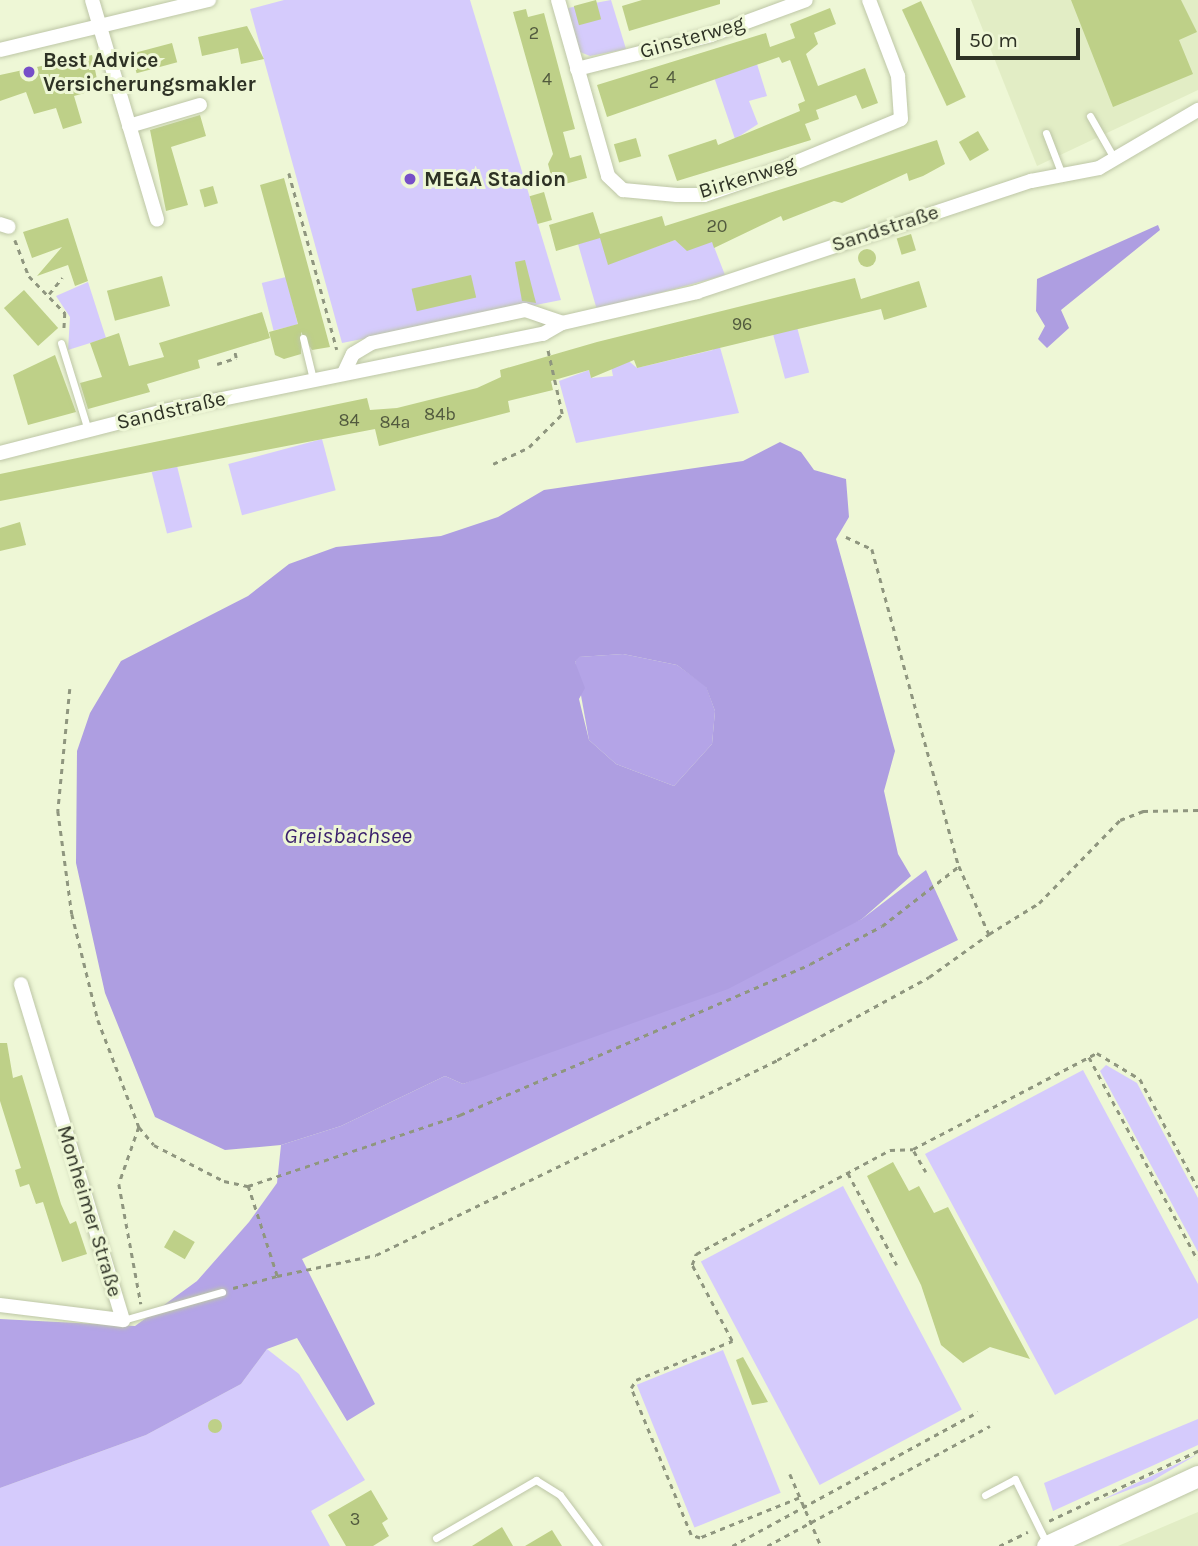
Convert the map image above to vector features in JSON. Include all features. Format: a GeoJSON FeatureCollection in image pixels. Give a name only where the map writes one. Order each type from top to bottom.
{"type":"FeatureCollection","features":[{"type":"Feature","properties":{"kind":"street"},"geometry":{"type":"LineString","coordinates":[[92,0],[157,220]]}},
{"type":"Feature","properties":{"kind":"street"},"geometry":{"type":"LineString","coordinates":[[0,50],[209,0]]}},
{"type":"Feature","properties":{"kind":"street","name":"Birkenweg"},"geometry":{"type":"LineString","coordinates":[[558,0],[608,176],[623,190],[704,195],[901,119],[898,76],[869,0]]}},
{"type":"Feature","properties":{"kind":"street","name":"Ginsterweg"},"geometry":{"type":"LineString","coordinates":[[576,69],[711,35],[806,0]]}},
{"type":"Feature","properties":{"kind":"street"},"geometry":{"type":"LineString","coordinates":[[128,126],[200,105]]}},
{"type":"Feature","properties":{"kind":"street","name":"Sandstraße"},"geometry":{"type":"LineString","coordinates":[[0,453],[88,430],[313,379],[543,334],[562,323],[697,292],[1061,172],[1116,161],[1198,110]]}},
{"type":"Feature","properties":{"kind":"street"},"geometry":{"type":"LineString","coordinates":[[344,373],[358,349],[372,343],[526,310],[562,323]]}},
{"type":"Feature","properties":{"kind":"street","name":"Monheimer Straße"},"geometry":{"type":"LineString","coordinates":[[0,1305],[124,1320],[21,984]]}},
{"type":"Feature","properties":{"kind":"street"},"geometry":{"type":"LineString","coordinates":[[1045,1539],[1198,1476]]}},
{"type":"Feature","properties":{"kind":"lane"},"geometry":{"type":"LineString","coordinates":[[1090,116],[1116,161]]}},
{"type":"Feature","properties":{"kind":"lane"},"geometry":{"type":"LineString","coordinates":[[1046,133],[1061,172]]}},
{"type":"Feature","properties":{"kind":"lane"},"geometry":{"type":"LineString","coordinates":[[303,338],[313,379]]}},
{"type":"Feature","properties":{"kind":"lane"},"geometry":{"type":"LineString","coordinates":[[61,343],[88,430]]}},
{"type":"Feature","properties":{"kind":"lane"},"geometry":{"type":"LineString","coordinates":[[124,1320],[222,1292]]}},
{"type":"Feature","properties":{"kind":"lane"},"geometry":{"type":"LineString","coordinates":[[985,1495],[1015,1479],[1045,1539]]}},
{"type":"Feature","properties":{"kind":"lane"},"geometry":{"type":"LineString","coordinates":[[436,1538],[536,1480],[560,1494],[598,1546]]}},
{"type":"Feature","properties":{"kind":"path"},"geometry":{"type":"LineString","coordinates":[[289,173],[344,373]]}},
{"type":"Feature","properties":{"kind":"path"},"geometry":{"type":"LineString","coordinates":[[5,226],[29,276],[65,313],[61,343]]}},
{"type":"Feature","properties":{"kind":"path"},"geometry":{"type":"LineString","coordinates":[[49,294],[62,278]]}},
{"type":"Feature","properties":{"kind":"path"},"geometry":{"type":"LineString","coordinates":[[493,464],[529,447],[562,414],[543,334]]}},
{"type":"Feature","properties":{"kind":"path"},"geometry":{"type":"LineString","coordinates":[[217,364],[236,358],[233,349]]}},
{"type":"Feature","properties":{"kind":"path"},"geometry":{"type":"LineString","coordinates":[[846,537],[872,549],[958,866],[989,934]]}},
{"type":"Feature","properties":{"kind":"path"},"geometry":{"type":"LineString","coordinates":[[70,689],[58,811],[72,915],[98,1020],[139,1128],[183,1161],[248,1186],[460,1115],[810,964],[882,926],[958,866]]}},
{"type":"Feature","properties":{"kind":"path"},"geometry":{"type":"LineString","coordinates":[[222,1292],[277,1276],[376,1255],[777,1060],[929,977],[1038,903],[1120,820],[1143,811],[1198,810]]}},
{"type":"Feature","properties":{"kind":"path"},"geometry":{"type":"LineString","coordinates":[[799,1497],[693,1537],[631,1385],[732,1340],[693,1256],[890,1150],[913,1149],[1097,1053],[1139,1079],[1198,1188]]}},
{"type":"Feature","properties":{"kind":"path"},"geometry":{"type":"LineString","coordinates":[[1089,1057],[1198,1260]]}},
{"type":"Feature","properties":{"kind":"path"},"geometry":{"type":"LineString","coordinates":[[139,1128],[119,1184],[143,1314]]}},
{"type":"Feature","properties":{"kind":"path"},"geometry":{"type":"LineString","coordinates":[[913,1149],[926,1172]]}},
{"type":"Feature","properties":{"kind":"path"},"geometry":{"type":"LineString","coordinates":[[848,1172],[897,1265]]}},
{"type":"Feature","properties":{"kind":"path"},"geometry":{"type":"LineString","coordinates":[[248,1186],[277,1276]]}},
{"type":"Feature","properties":{"kind":"path"},"geometry":{"type":"LineString","coordinates":[[732,1546],[978,1412]]}},
{"type":"Feature","properties":{"kind":"path"},"geometry":{"type":"LineString","coordinates":[[767,1546],[809,1520],[990,1426]]}},
{"type":"Feature","properties":{"kind":"path"},"geometry":{"type":"LineString","coordinates":[[999,1546],[1045,1539],[1198,1451]]}},
{"type":"Feature","properties":{"kind":"path"},"geometry":{"type":"LineString","coordinates":[[790,1474],[821,1546]]}},
{"type":"Feature","properties":{"kind":"shaded area","name":"MEGA Stadion"},"geometry":{"type":"Polygon","coordinates":[[[284,0],[470,0],[561,300],[342,343],[250,9],[284,0]]]}},
{"type":"Feature","properties":{"kind":"shaded area"},"geometry":{"type":"Polygon","coordinates":[[[611,0],[626,49],[590,56],[580,52],[568,8],[611,0]]]}},
{"type":"Feature","properties":{"kind":"shaded area"},"geometry":{"type":"Polygon","coordinates":[[[971,0],[1198,0],[1198,90],[1037,166],[971,0]]]}},
{"type":"Feature","properties":{"kind":"shaded area"},"geometry":{"type":"Polygon","coordinates":[[[757,64],[767,96],[749,101],[758,124],[735,139],[714,77],[757,64]]]}},
{"type":"Feature","properties":{"kind":"shaded area"},"geometry":{"type":"Polygon","coordinates":[[[601,237],[608,264],[675,240],[687,250],[711,239],[725,275],[597,310],[578,244],[601,237]]]}},
{"type":"Feature","properties":{"kind":"shaded area"},"geometry":{"type":"Polygon","coordinates":[[[286,277],[298,325],[274,331],[262,283],[286,277]]]}},
{"type":"Feature","properties":{"kind":"shaded area"},"geometry":{"type":"Polygon","coordinates":[[[88,282],[106,338],[68,350],[70,317],[56,296],[88,282]]]}},
{"type":"Feature","properties":{"kind":"shaded area"},"geometry":{"type":"Polygon","coordinates":[[[797,327],[809,372],[785,379],[773,333],[797,327]]]}},
{"type":"Feature","properties":{"kind":"shaded area"},"geometry":{"type":"Polygon","coordinates":[[[715,330],[739,413],[576,443],[559,381],[589,370],[591,378],[613,376],[606,342],[637,368],[713,350],[715,330]]]}},
{"type":"Feature","properties":{"kind":"shaded area"},"geometry":{"type":"Polygon","coordinates":[[[322,439],[336,490],[242,515],[228,464],[322,439]]]}},
{"type":"Feature","properties":{"kind":"shaded area"},"geometry":{"type":"Polygon","coordinates":[[[177,466],[192,527],[167,533],[152,472],[177,466]]]}},
{"type":"Feature","properties":{"kind":"shaded area"},"geometry":{"type":"Polygon","coordinates":[[[623,654],[677,665],[706,686],[715,711],[712,744],[674,786],[616,764],[589,740],[575,662],[578,657],[623,654]]]}},
{"type":"Feature","properties":{"kind":"shaded area"},"geometry":{"type":"Polygon","coordinates":[[[926,870],[958,940],[302,1259],[375,1404],[347,1421],[297,1338],[267,1349],[241,1384],[146,1435],[0,1488],[0,1319],[135,1326],[197,1281],[249,1222],[277,1183],[281,1145],[341,1126],[445,1076],[463,1084],[862,919],[926,870]]]}},
{"type":"Feature","properties":{"kind":"shaded area"},"geometry":{"type":"Polygon","coordinates":[[[1106,1065],[1137,1083],[1198,1198],[1198,1252],[1100,1071],[1106,1065]]]}},
{"type":"Feature","properties":{"kind":"shaded area"},"geometry":{"type":"Polygon","coordinates":[[[1083,1070],[1198,1284],[1198,1318],[1055,1395],[925,1154],[1083,1070]]]}},
{"type":"Feature","properties":{"kind":"shaded area"},"geometry":{"type":"Polygon","coordinates":[[[843,1186],[962,1409],[820,1485],[701,1262],[843,1186]]]}},
{"type":"Feature","properties":{"kind":"shaded area"},"geometry":{"type":"Polygon","coordinates":[[[267,1349],[299,1374],[365,1480],[311,1511],[330,1546],[0,1546],[0,1488],[146,1435],[241,1384],[267,1349]]]}},
{"type":"Feature","properties":{"kind":"shaded area"},"geometry":{"type":"Polygon","coordinates":[[[723,1350],[781,1493],[694,1528],[637,1385],[723,1350]]]}},
{"type":"Feature","properties":{"kind":"shaded area"},"geometry":{"type":"Polygon","coordinates":[[[1198,1419],[1198,1445],[1053,1511],[1044,1483],[1198,1419]]]}},
{"type":"Feature","properties":{"kind":"shaded area"},"geometry":{"type":"Polygon","coordinates":[[[1198,1454],[1152,1481],[1102,1500],[1128,1487],[1198,1454]]]}},
{"type":"Feature","properties":{"kind":"shaded area"},"geometry":{"type":"Polygon","coordinates":[[[1198,1512],[1198,1546],[1118,1546],[1198,1512]]]}},
{"type":"Feature","properties":{"kind":"water"},"geometry":{"type":"Polygon","coordinates":[[[1158,225],[1160,230],[1061,310],[1069,328],[1047,348],[1038,339],[1045,326],[1036,311],[1037,279],[1158,225]]]}},
{"type":"Feature","properties":{"kind":"water","name":"Greisbachsee"},"geometry":{"type":"Polygon","coordinates":[[[780,442],[801,452],[814,470],[846,479],[849,517],[836,539],[895,751],[884,791],[898,854],[911,876],[862,919],[728,989],[463,1084],[445,1076],[341,1126],[281,1145],[225,1150],[155,1117],[105,993],[76,863],[77,751],[90,713],[121,661],[248,596],[289,564],[336,547],[441,536],[498,517],[544,490],[743,461],[780,442]],[[623,654],[579,657],[575,662],[585,688],[579,699],[589,740],[616,764],[674,786],[712,744],[715,711],[706,687],[677,665],[623,654]]]}},
{"type":"Feature","properties":{"kind":"building"},"geometry":{"type":"Polygon","coordinates":[[[596,0],[601,19],[579,25],[574,6],[596,0]]]}},
{"type":"Feature","properties":{"kind":"building"},"geometry":{"type":"Polygon","coordinates":[[[642,0],[720,0],[720,4],[629,31],[622,6],[642,0]]]}},
{"type":"Feature","properties":{"kind":"building"},"geometry":{"type":"Polygon","coordinates":[[[1071,0],[1181,0],[1197,32],[1179,40],[1193,74],[1113,107],[1071,0]]]}},
{"type":"Feature","properties":{"kind":"building"},"geometry":{"type":"Polygon","coordinates":[[[921,1],[966,97],[947,106],[902,10],[921,1]]]}},
{"type":"Feature","properties":{"kind":"building"},"geometry":{"type":"Polygon","coordinates":[[[830,8],[836,24],[814,33],[818,44],[806,54],[818,86],[865,68],[878,103],[862,109],[856,95],[816,110],[819,119],[805,124],[811,140],[677,181],[668,155],[716,139],[718,145],[800,111],[798,104],[805,101],[790,60],[782,63],[779,57],[607,117],[597,85],[766,33],[770,47],[795,38],[790,24],[830,8]]]}},
{"type":"Feature","properties":{"kind":"building"},"geometry":{"type":"Polygon","coordinates":[[[526,9],[528,17],[544,13],[575,129],[563,132],[570,158],[581,155],[587,178],[554,187],[548,164],[553,154],[513,12],[526,9]]]}},
{"type":"Feature","properties":{"kind":"building"},"geometry":{"type":"Polygon","coordinates":[[[247,26],[264,59],[241,64],[238,48],[202,56],[198,37],[247,26]]]}},
{"type":"Feature","properties":{"kind":"building"},"geometry":{"type":"Polygon","coordinates":[[[172,43],[177,62],[137,73],[131,54],[172,43]]]}},
{"type":"Feature","properties":{"kind":"building"},"geometry":{"type":"Polygon","coordinates":[[[92,55],[99,89],[74,96],[82,123],[63,129],[56,108],[34,114],[26,92],[0,101],[0,75],[92,55]]]}},
{"type":"Feature","properties":{"kind":"building"},"geometry":{"type":"Polygon","coordinates":[[[200,115],[206,136],[171,147],[188,205],[166,211],[150,130],[200,115]]]}},
{"type":"Feature","properties":{"kind":"building"},"geometry":{"type":"Polygon","coordinates":[[[978,131],[989,150],[970,161],[959,142],[978,131]]]}},
{"type":"Feature","properties":{"kind":"building"},"geometry":{"type":"Polygon","coordinates":[[[636,138],[641,156],[619,163],[614,144],[636,138]]]}},
{"type":"Feature","properties":{"kind":"building"},"geometry":{"type":"Polygon","coordinates":[[[937,140],[945,164],[923,176],[909,181],[907,173],[842,203],[834,201],[783,221],[781,216],[714,248],[712,242],[687,251],[675,240],[608,265],[600,238],[556,251],[549,225],[593,212],[600,234],[662,216],[665,226],[937,140]]]}},
{"type":"Feature","properties":{"kind":"building"},"geometry":{"type":"Polygon","coordinates":[[[284,178],[330,347],[312,350],[301,332],[301,354],[284,359],[275,355],[269,332],[298,324],[260,185],[284,178]]]}},
{"type":"Feature","properties":{"kind":"building"},"geometry":{"type":"Polygon","coordinates":[[[213,186],[218,203],[205,207],[200,190],[213,186]]]}},
{"type":"Feature","properties":{"kind":"building"},"geometry":{"type":"Polygon","coordinates":[[[544,192],[552,220],[538,224],[530,196],[544,192]]]}},
{"type":"Feature","properties":{"kind":"building"},"geometry":{"type":"Polygon","coordinates":[[[68,218],[88,281],[75,286],[68,265],[37,276],[62,247],[32,258],[23,232],[68,218]]]}},
{"type":"Feature","properties":{"kind":"building"},"geometry":{"type":"Polygon","coordinates":[[[911,234],[916,250],[902,255],[897,238],[911,234]]]}},
{"type":"Feature","properties":{"kind":"building"},"geometry":{"type":"Polygon","coordinates":[[[867,249],[873,252],[876,258],[873,264],[867,267],[861,264],[858,258],[861,252],[867,249]]]}},
{"type":"Feature","properties":{"kind":"building"},"geometry":{"type":"Polygon","coordinates":[[[525,260],[536,303],[522,301],[515,262],[525,260]]]}},
{"type":"Feature","properties":{"kind":"building"},"geometry":{"type":"Polygon","coordinates":[[[471,275],[476,297],[417,311],[412,289],[471,275]]]}},
{"type":"Feature","properties":{"kind":"building"},"geometry":{"type":"Polygon","coordinates":[[[162,276],[170,306],[115,321],[107,291],[162,276]]]}},
{"type":"Feature","properties":{"kind":"building"},"geometry":{"type":"Polygon","coordinates":[[[855,278],[861,299],[919,281],[927,307],[884,320],[881,309],[637,368],[634,360],[591,378],[589,370],[551,381],[553,390],[508,401],[510,412],[379,446],[375,429],[0,501],[0,474],[367,398],[370,410],[397,408],[477,388],[501,377],[500,370],[597,342],[855,278]]]}},
{"type":"Feature","properties":{"kind":"building"},"geometry":{"type":"Polygon","coordinates":[[[24,290],[58,328],[38,346],[4,308],[24,290]]]}},
{"type":"Feature","properties":{"kind":"building"},"geometry":{"type":"Polygon","coordinates":[[[262,312],[270,338],[198,360],[200,368],[147,384],[150,392],[88,409],[80,383],[102,377],[90,343],[119,333],[129,366],[164,357],[159,343],[262,312]]]}},
{"type":"Feature","properties":{"kind":"building"},"geometry":{"type":"Polygon","coordinates":[[[55,355],[76,412],[28,425],[13,375],[55,355]]]}},
{"type":"Feature","properties":{"kind":"building"},"geometry":{"type":"Polygon","coordinates":[[[20,522],[26,545],[0,551],[0,528],[20,522]]]}},
{"type":"Feature","properties":{"kind":"building"},"geometry":{"type":"Polygon","coordinates":[[[0,1043],[7,1043],[13,1078],[22,1075],[61,1204],[70,1224],[76,1221],[87,1254],[62,1262],[43,1202],[36,1204],[29,1184],[20,1187],[15,1170],[21,1168],[0,1101],[0,1043]]]}},
{"type":"Feature","properties":{"kind":"building"},"geometry":{"type":"Polygon","coordinates":[[[893,1162],[909,1191],[919,1186],[934,1213],[948,1207],[1030,1359],[990,1347],[963,1363],[941,1345],[921,1285],[867,1176],[893,1162]]]}},
{"type":"Feature","properties":{"kind":"building"},"geometry":{"type":"Polygon","coordinates":[[[174,1230],[195,1242],[185,1259],[164,1247],[174,1230]]]}},
{"type":"Feature","properties":{"kind":"building"},"geometry":{"type":"Polygon","coordinates":[[[743,1357],[768,1402],[752,1405],[736,1360],[743,1357]]]}},
{"type":"Feature","properties":{"kind":"building"},"geometry":{"type":"Polygon","coordinates":[[[212,1419],[218,1419],[222,1426],[218,1433],[212,1433],[208,1429],[208,1423],[212,1419]]]}},
{"type":"Feature","properties":{"kind":"building"},"geometry":{"type":"Polygon","coordinates":[[[371,1490],[388,1519],[382,1523],[389,1536],[373,1546],[346,1546],[328,1515],[371,1490]]]}},
{"type":"Feature","properties":{"kind":"building"},"geometry":{"type":"Polygon","coordinates":[[[502,1527],[513,1546],[472,1546],[502,1527]]]}},
{"type":"Feature","properties":{"kind":"building"},"geometry":{"type":"Polygon","coordinates":[[[552,1530],[562,1546],[525,1546],[552,1530]]]}},
{"type":"Feature","properties":{"kind":"place","name":"Best Advice Versicherungsmakler"},"geometry":{"type":"Point","coordinates":[29,72]}},
{"type":"Feature","properties":{"kind":"place","name":"MEGA Stadion"},"geometry":{"type":"Point","coordinates":[410,179]}}]}
